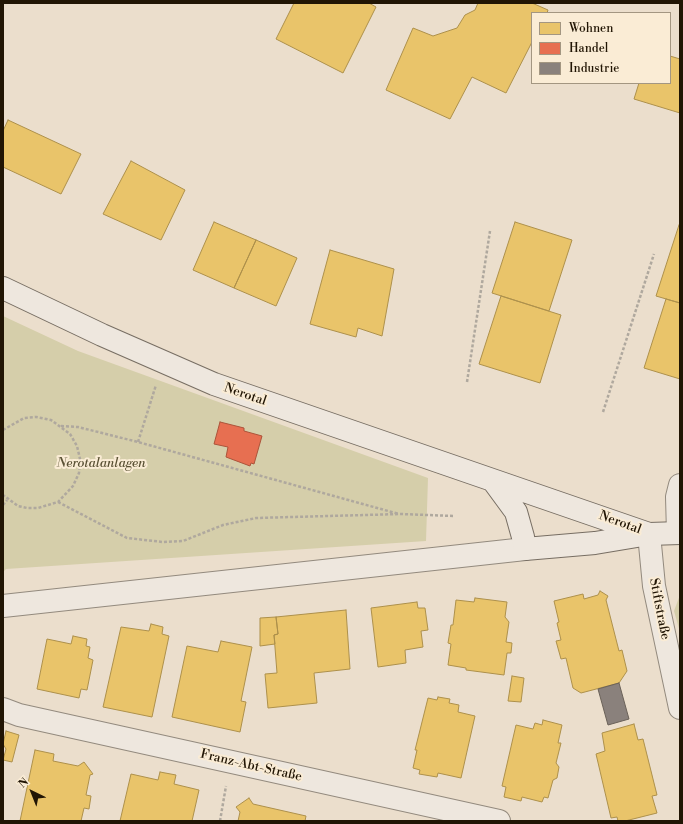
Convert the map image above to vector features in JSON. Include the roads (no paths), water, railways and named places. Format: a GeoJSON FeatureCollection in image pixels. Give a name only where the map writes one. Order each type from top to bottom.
{"type":"FeatureCollection","features":[{"type":"Feature","properties":{"kind":"street","name":"Nerotal"},"geometry":{"type":"LineString","coordinates":[[3,288],[102,335],[214,384],[494,482],[649,534]]}},
{"type":"Feature","properties":{"kind":"street"},"geometry":{"type":"LineString","coordinates":[[494,482],[516,512],[524,537],[525,549]]}},
{"type":"Feature","properties":{"kind":"street"},"geometry":{"type":"LineString","coordinates":[[649,534],[679,533],[677,497],[680,485]]}},
{"type":"Feature","properties":{"kind":"street","name":"Nerotal"},"geometry":{"type":"LineString","coordinates":[[3,606],[525,549],[595,543],[649,534]]}},
{"type":"Feature","properties":{"kind":"street","name":"Stiftstraße"},"geometry":{"type":"LineString","coordinates":[[649,534],[654,586],[680,708]]}},
{"type":"Feature","properties":{"kind":"street","name":"Franz-Abt-Straße"},"geometry":{"type":"LineString","coordinates":[[3,709],[19,715],[499,821]]}},
{"type":"Feature","properties":{"kind":"park label","name":"Nerotalanlagen"},"geometry":{"type":"Point","coordinates":[101,464]}}]}
